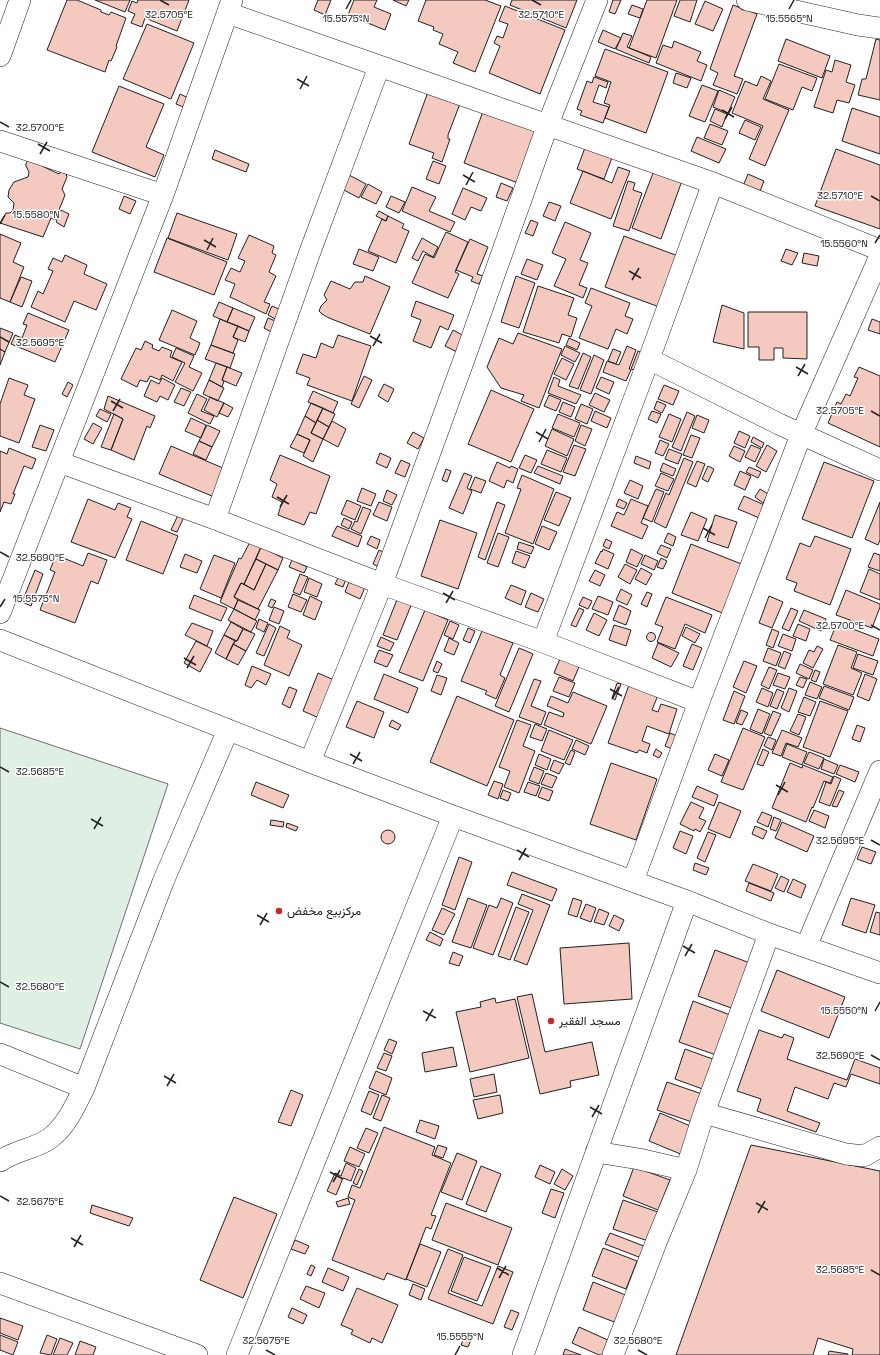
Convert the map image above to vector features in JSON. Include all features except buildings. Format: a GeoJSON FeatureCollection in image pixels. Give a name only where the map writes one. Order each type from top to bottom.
{"type":"FeatureCollection","features":[{"type":"Feature","properties":{"kind":"street"},"geometry":{"type":"LineString","coordinates":[[0,56],[20,0]]}},
{"type":"Feature","properties":{"kind":"street"},"geometry":{"type":"LineString","coordinates":[[310,762],[382,584],[548,124],[597,0]]}},
{"type":"Feature","properties":{"kind":"street"},"geometry":{"type":"LineString","coordinates":[[748,0],[836,20],[880,28]]}},
{"type":"Feature","properties":{"kind":"street"},"geometry":{"type":"LineString","coordinates":[[0,613],[163,195],[230,6],[379,67],[548,124],[713,183],[880,250]]}},
{"type":"Feature","properties":{"kind":"street"},"geometry":{"type":"LineString","coordinates":[[215,519],[311,249],[379,67]]}},
{"type":"Feature","properties":{"kind":"street"},"geometry":{"type":"LineString","coordinates":[[0,140],[163,195]]}},
{"type":"Feature","properties":{"kind":"street"},"geometry":{"type":"LineString","coordinates":[[543,642],[713,183]]}},
{"type":"Feature","properties":{"kind":"street"},"geometry":{"type":"LineString","coordinates":[[633,881],[699,702],[801,435],[880,256]]}},
{"type":"Feature","properties":{"kind":"street"},"geometry":{"type":"LineString","coordinates":[[649,359],[801,435],[880,470]]}},
{"type":"Feature","properties":{"kind":"street"},"geometry":{"type":"LineString","coordinates":[[59,462],[215,519],[382,584],[543,642],[699,702]]}},
{"type":"Feature","properties":{"kind":"street"},"geometry":{"type":"LineString","coordinates":[[0,640],[310,762],[687,901],[769,934],[880,973]]}},
{"type":"Feature","properties":{"kind":"street"},"geometry":{"type":"LineString","coordinates":[[0,1161],[8,1156],[48,1140],[70,1116],[84,1088],[163,882],[228,730]]}},
{"type":"Feature","properties":{"kind":"street"},"geometry":{"type":"LineString","coordinates":[[806,947],[880,771]]}},
{"type":"Feature","properties":{"kind":"street"},"geometry":{"type":"LineString","coordinates":[[237,1355],[453,816]]}},
{"type":"Feature","properties":{"kind":"street"},"geometry":{"type":"LineString","coordinates":[[522,1355],[687,901]]}},
{"type":"Feature","properties":{"kind":"street"},"geometry":{"type":"LineString","coordinates":[[613,1355],[656,1240],[686,1170],[704,1113],[769,934]]}},
{"type":"Feature","properties":{"kind":"street"},"geometry":{"type":"LineString","coordinates":[[0,1054],[84,1088]]}},
{"type":"Feature","properties":{"kind":"street"},"geometry":{"type":"LineString","coordinates":[[704,1113],[846,1154],[864,1156],[880,1147]]}},
{"type":"Feature","properties":{"kind":"street"},"geometry":{"type":"LineString","coordinates":[[596,1152],[639,1159],[686,1170]]}},
{"type":"Feature","properties":{"kind":"street"},"geometry":{"type":"LineString","coordinates":[[0,1283],[197,1355]]}},
{"type":"Feature","properties":{"kind":"green space"},"geometry":{"type":"Polygon","coordinates":[[[0,728],[168,784],[80,1049],[0,1023],[0,728]]]}},
{"type":"Feature","properties":{"kind":"place","name":"مركزبيع مخفض"},"geometry":{"type":"Point","coordinates":[279,911]}},
{"type":"Feature","properties":{"kind":"place","name":"مسجد الفقير"},"geometry":{"type":"Point","coordinates":[551,1021]}}]}
